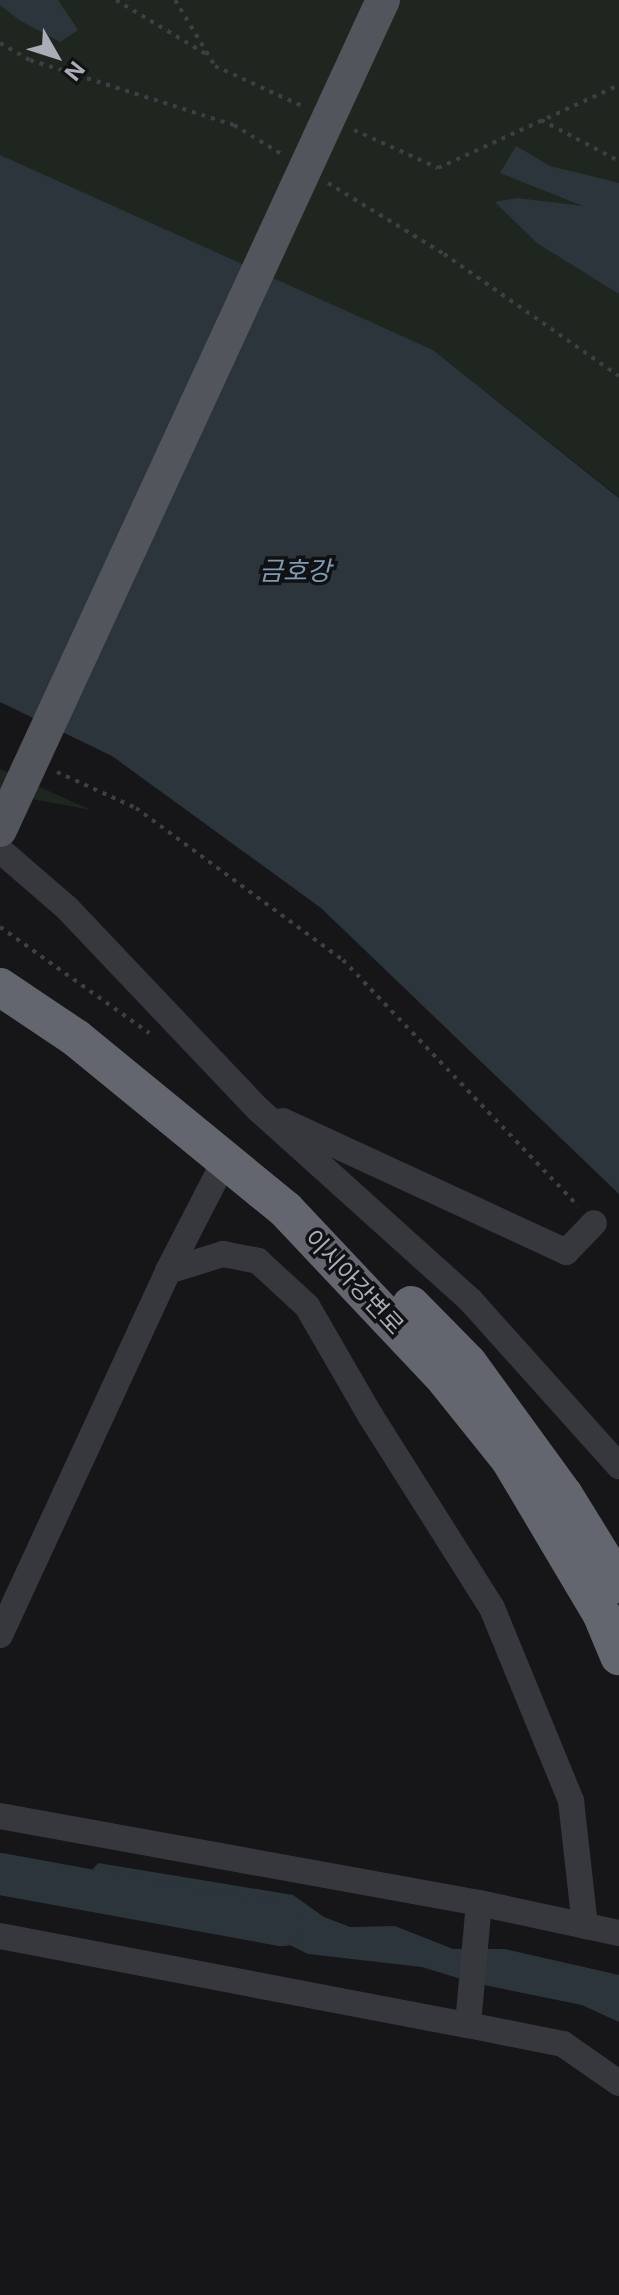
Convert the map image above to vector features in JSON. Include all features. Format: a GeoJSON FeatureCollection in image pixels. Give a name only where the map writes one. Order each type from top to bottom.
{"type":"FeatureCollection","features":[{"type":"Feature","properties":{"kind":"highway","name":"이시아강변로"},"geometry":{"type":"LineString","coordinates":[[0,962],[130,1051],[302,1195],[468,1363],[564,1495],[619,1584]]}},
{"type":"Feature","properties":{"kind":"highway","name":"이시아강변로"},"geometry":{"type":"LineString","coordinates":[[0,987],[76,1038],[286,1210],[446,1380],[510,1460],[601,1613],[619,1656]]}},
{"type":"Feature","properties":{"kind":"main road"},"geometry":{"type":"LineString","coordinates":[[0,830],[383,0]]}},
{"type":"Feature","properties":{"kind":"street"},"geometry":{"type":"LineString","coordinates":[[0,850],[67,908],[259,1110],[471,1301],[619,1466]]}},
{"type":"Feature","properties":{"kind":"street"},"geometry":{"type":"LineString","coordinates":[[259,1110],[566,1252],[594,1223]]}},
{"type":"Feature","properties":{"kind":"street"},"geometry":{"type":"LineString","coordinates":[[0,1635],[168,1271],[225,1160]]}},
{"type":"Feature","properties":{"kind":"street"},"geometry":{"type":"LineString","coordinates":[[168,1271],[223,1254],[258,1261],[307,1306],[370,1415],[492,1608],[571,1801],[585,1926]]}},
{"type":"Feature","properties":{"kind":"street"},"geometry":{"type":"LineString","coordinates":[[0,1816],[479,1904],[619,1933]]}},
{"type":"Feature","properties":{"kind":"street"},"geometry":{"type":"LineString","coordinates":[[468,2024],[479,1904]]}},
{"type":"Feature","properties":{"kind":"street"},"geometry":{"type":"LineString","coordinates":[[0,1936],[563,2044],[619,2083]]}},
{"type":"Feature","properties":{"kind":"path"},"geometry":{"type":"LineString","coordinates":[[116,0],[209,55]]}},
{"type":"Feature","properties":{"kind":"path"},"geometry":{"type":"LineString","coordinates":[[175,0],[215,66],[313,111]]}},
{"type":"Feature","properties":{"kind":"path"},"geometry":{"type":"LineString","coordinates":[[341,123],[438,168],[619,85]]}},
{"type":"Feature","properties":{"kind":"path"},"geometry":{"type":"LineString","coordinates":[[541,120],[619,161]]}},
{"type":"Feature","properties":{"kind":"path"},"geometry":{"type":"LineString","coordinates":[[54,771],[136,808],[343,960],[594,1223]]}},
{"type":"Feature","properties":{"kind":"path"},"geometry":{"type":"LineString","coordinates":[[0,927],[155,1037]]}},
{"type":"Feature","properties":{"kind":"shaded area"},"geometry":{"type":"Polygon","coordinates":[[[0,0],[619,0],[619,497],[433,350],[0,178],[0,0]]]}},
{"type":"Feature","properties":{"kind":"shaded area"},"geometry":{"type":"Polygon","coordinates":[[[0,769],[91,810],[0,793],[0,769]]]}},
{"type":"Feature","properties":{"kind":"water"},"geometry":{"type":"Polygon","coordinates":[[[0,0],[58,0],[78,30],[60,42],[19,20],[0,5],[0,0]]]}},
{"type":"Feature","properties":{"kind":"water"},"geometry":{"type":"Polygon","coordinates":[[[516,146],[550,166],[619,183],[619,294],[537,243],[495,202],[517,198],[583,206],[500,173],[516,146]]]}},
{"type":"Feature","properties":{"kind":"water","name":"금호강"},"geometry":{"type":"Polygon","coordinates":[[[0,155],[433,350],[619,498],[619,1194],[321,908],[112,756],[0,702],[0,155]]]}},
{"type":"Feature","properties":{"kind":"water"},"geometry":{"type":"Polygon","coordinates":[[[98,1863],[293,1895],[324,1917],[350,1927],[395,1926],[453,1949],[505,1949],[619,1975],[619,2022],[582,2005],[474,1983],[422,1967],[308,1954],[228,1915],[84,1880],[98,1863]]]}},
{"type":"Feature","properties":{"kind":"waterway"},"geometry":{"type":"LineString","coordinates":[[0,1874],[282,1925]]}}]}
